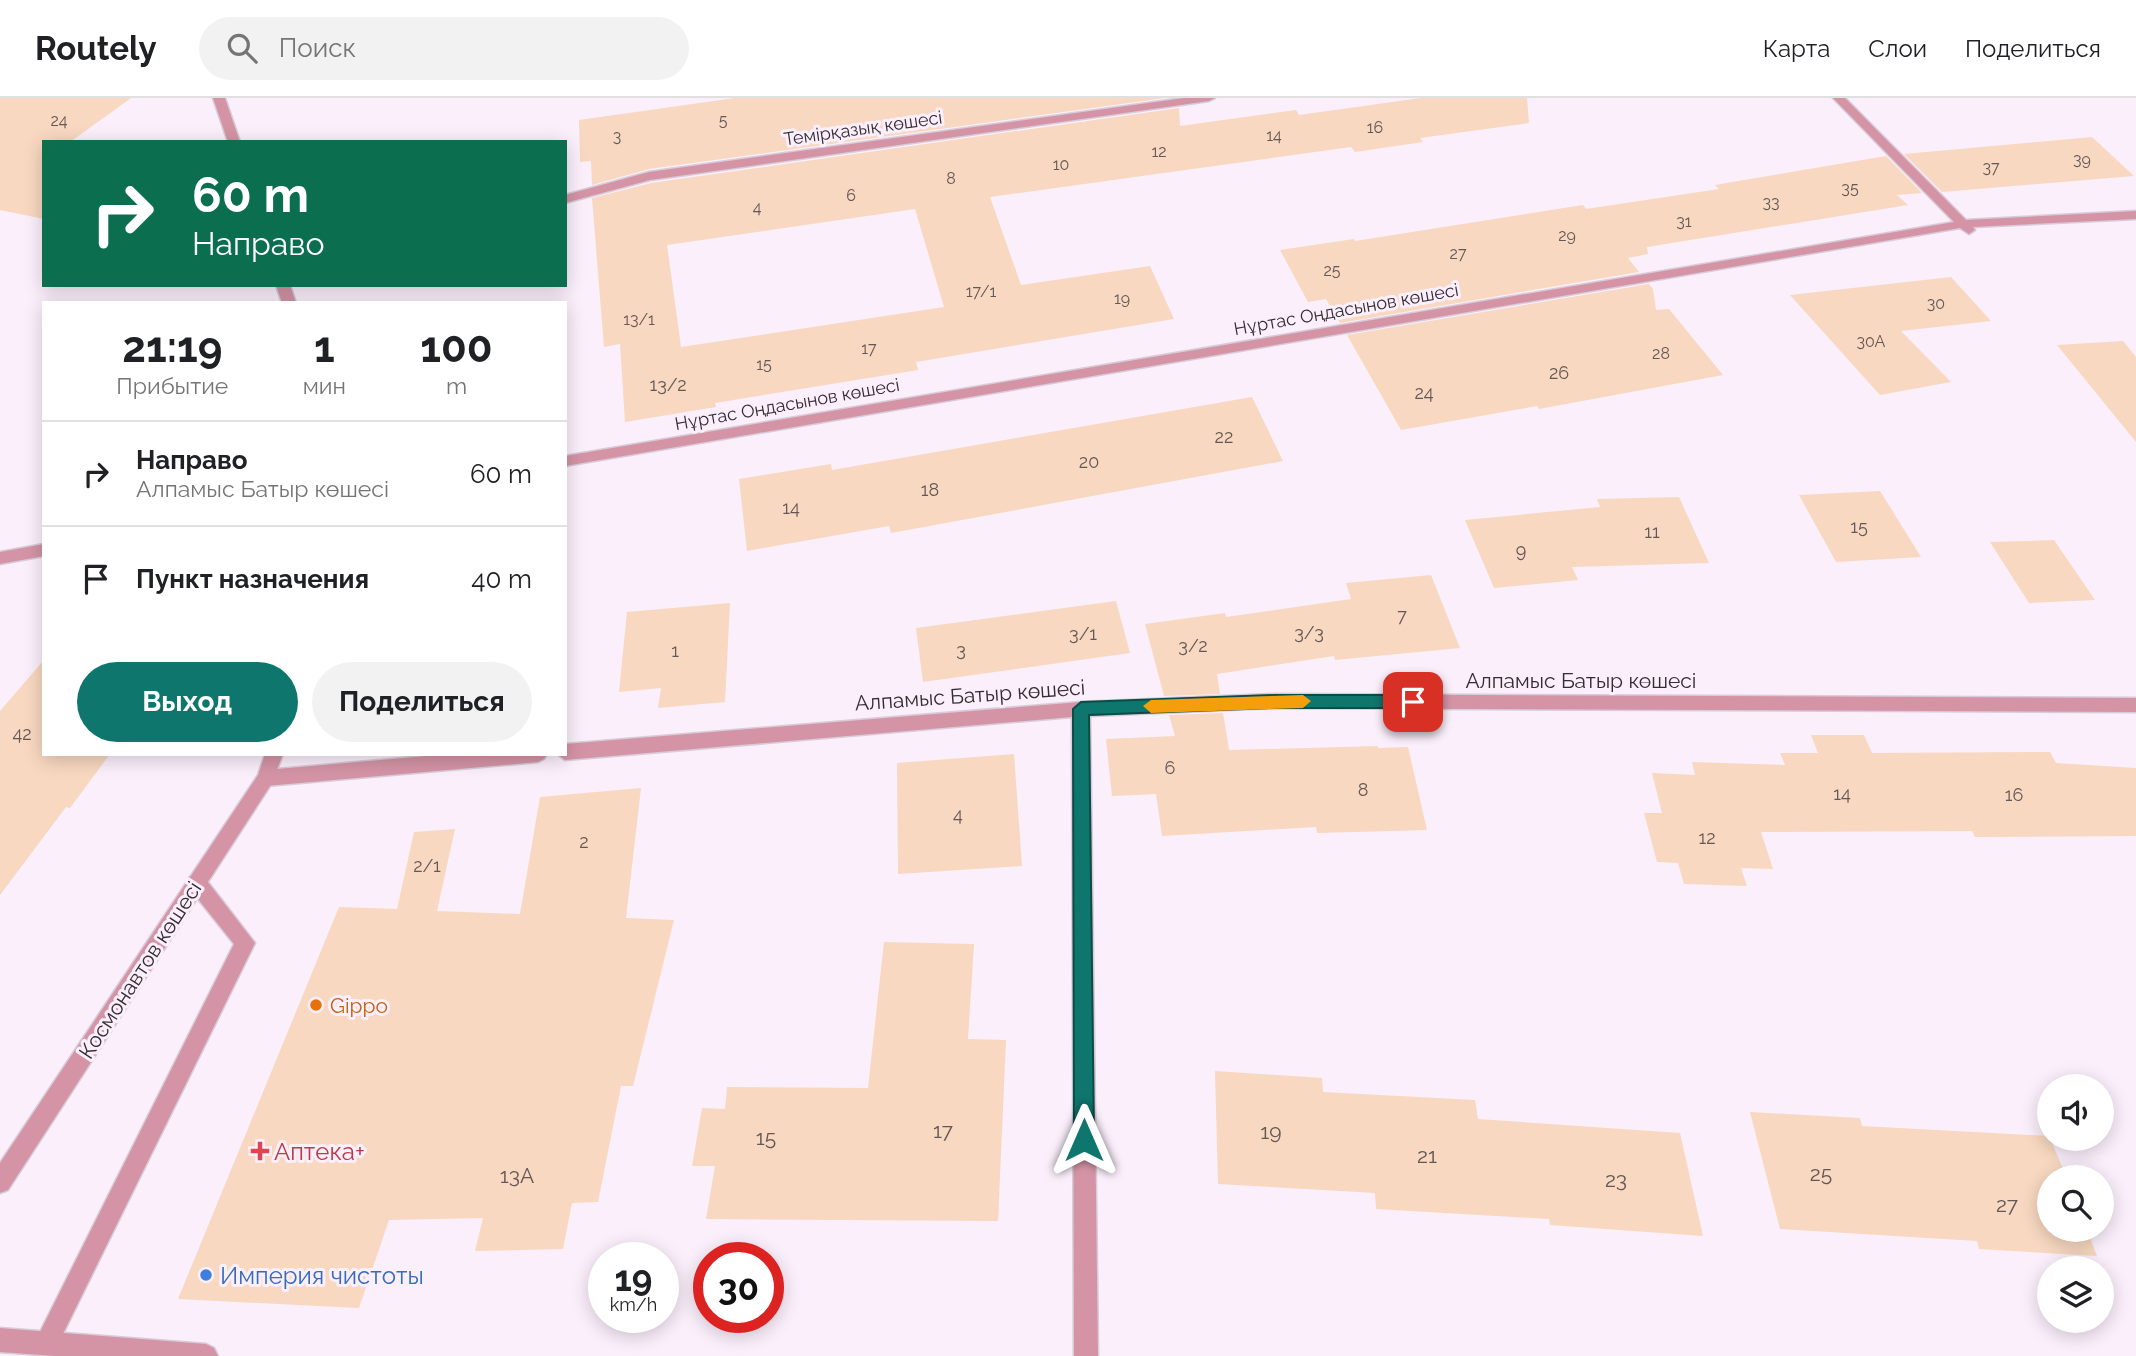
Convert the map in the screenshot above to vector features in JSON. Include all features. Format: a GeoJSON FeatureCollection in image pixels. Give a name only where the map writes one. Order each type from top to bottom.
{"type":"FeatureCollection","features":[{"type":"Feature","properties":{"kind":"street"},"geometry":{"type":"LineString","coordinates":[[219,98],[233,140]]}},
{"type":"Feature","properties":{"kind":"street","name":"Темірқазық көшесі"},"geometry":{"type":"LineString","coordinates":[[567,199],[649,176],[1209,98]]}},
{"type":"Feature","properties":{"kind":"street"},"geometry":{"type":"LineString","coordinates":[[1839,98],[1968,229]]}},
{"type":"Feature","properties":{"kind":"street","name":"Нұртас Оңдасынов көшесі"},"geometry":{"type":"LineString","coordinates":[[567,461],[1968,229],[2136,215]]}},
{"type":"Feature","properties":{"kind":"street"},"geometry":{"type":"LineString","coordinates":[[0,558],[42,550]]}},
{"type":"Feature","properties":{"kind":"street","name":"Алпамыс Батыр көшесі"},"geometry":{"type":"LineString","coordinates":[[567,752],[1081,709],[1274,701],[2136,705]]}},
{"type":"Feature","properties":{"kind":"street"},"geometry":{"type":"LineString","coordinates":[[1081,709],[1086,1356]]}},
{"type":"Feature","properties":{"kind":"street","name":"Космонавтов көшесі"},"geometry":{"type":"LineString","coordinates":[[0,1182],[266,778],[273,756]]}},
{"type":"Feature","properties":{"kind":"street"},"geometry":{"type":"LineString","coordinates":[[266,778],[515,756]]}},
{"type":"Feature","properties":{"kind":"street"},"geometry":{"type":"LineString","coordinates":[[47,1342],[245,943],[197,883]]}},
{"type":"Feature","properties":{"kind":"street"},"geometry":{"type":"LineString","coordinates":[[0,1340],[206,1356]]}},
{"type":"Feature","properties":{"kind":"building"},"geometry":{"type":"Polygon","coordinates":[[[0,98],[131,98],[73,140],[42,140],[42,219],[0,210],[0,98]]]}},
{"type":"Feature","properties":{"kind":"building"},"geometry":{"type":"Polygon","coordinates":[[[735,98],[1165,98],[649,169],[592,185],[591,161],[580,162],[579,120],[735,98]]]}},
{"type":"Feature","properties":{"kind":"building"},"geometry":{"type":"Polygon","coordinates":[[[1421,98],[1527,98],[1529,123],[1420,138],[1423,142],[1355,152],[1351,147],[990,197],[1021,285],[1150,266],[1174,319],[916,362],[918,370],[715,403],[716,407],[625,422],[620,344],[604,347],[592,198],[651,183],[1179,108],[1180,126],[1296,110],[1299,115],[1421,98]],[[915,209],[667,245],[681,347],[944,307],[915,209]]]}},
{"type":"Feature","properties":{"kind":"building"},"geometry":{"type":"Polygon","coordinates":[[[2092,137],[2134,176],[1942,192],[1904,154],[2092,137]]]}},
{"type":"Feature","properties":{"kind":"building"},"geometry":{"type":"Polygon","coordinates":[[[1886,156],[1922,193],[1897,195],[1908,205],[1647,247],[1648,254],[1628,258],[1639,272],[1340,323],[1326,299],[1308,302],[1280,250],[1354,239],[1355,241],[1583,205],[1586,209],[1719,189],[1715,185],[1886,156]]]}},
{"type":"Feature","properties":{"kind":"building"},"geometry":{"type":"Polygon","coordinates":[[[1951,277],[1991,321],[1901,331],[1951,382],[1880,395],[1790,295],[1951,277]]]}},
{"type":"Feature","properties":{"kind":"building"},"geometry":{"type":"Polygon","coordinates":[[[1649,284],[1653,289],[1656,310],[1669,309],[1723,375],[1539,409],[1537,406],[1401,430],[1347,335],[1649,284]]]}},
{"type":"Feature","properties":{"kind":"building"},"geometry":{"type":"Polygon","coordinates":[[[2123,341],[2136,357],[2136,442],[2057,345],[2123,341]]]}},
{"type":"Feature","properties":{"kind":"building"},"geometry":{"type":"Polygon","coordinates":[[[1252,397],[1283,461],[891,533],[889,526],[747,551],[739,479],[831,464],[832,470],[1252,397]]]}},
{"type":"Feature","properties":{"kind":"building"},"geometry":{"type":"Polygon","coordinates":[[[1880,491],[1921,557],[1836,562],[1799,495],[1880,491]]]}},
{"type":"Feature","properties":{"kind":"building"},"geometry":{"type":"Polygon","coordinates":[[[1679,497],[1709,563],[1572,567],[1578,580],[1494,588],[1465,520],[1600,507],[1597,499],[1679,497]]]}},
{"type":"Feature","properties":{"kind":"building"},"geometry":{"type":"Polygon","coordinates":[[[2054,540],[2095,600],[2029,603],[1990,542],[2054,540]]]}},
{"type":"Feature","properties":{"kind":"building"},"geometry":{"type":"Polygon","coordinates":[[[1431,575],[1460,648],[1335,660],[1334,656],[1217,674],[1220,694],[1164,696],[1145,624],[1225,613],[1226,617],[1351,599],[1346,583],[1431,575]]]}},
{"type":"Feature","properties":{"kind":"building"},"geometry":{"type":"Polygon","coordinates":[[[1116,601],[1130,653],[923,682],[916,628],[1116,601]]]}},
{"type":"Feature","properties":{"kind":"building"},"geometry":{"type":"Polygon","coordinates":[[[730,603],[725,702],[658,708],[661,688],[619,692],[627,612],[730,603]]]}},
{"type":"Feature","properties":{"kind":"building"},"geometry":{"type":"Polygon","coordinates":[[[42,662],[42,756],[109,756],[70,808],[66,807],[0,895],[0,711],[42,662]]]}},
{"type":"Feature","properties":{"kind":"building"},"geometry":{"type":"Polygon","coordinates":[[[1223,713],[1229,750],[1408,747],[1427,830],[1317,833],[1316,827],[1162,836],[1156,794],[1112,796],[1106,739],[1175,736],[1169,715],[1223,713]]]}},
{"type":"Feature","properties":{"kind":"building"},"geometry":{"type":"Polygon","coordinates":[[[1811,735],[1864,735],[1872,753],[2050,752],[2056,763],[2136,768],[2136,836],[1975,837],[1972,831],[1761,832],[1773,869],[1741,868],[1747,886],[1684,884],[1678,863],[1657,862],[1644,813],[1662,813],[1652,773],[1695,775],[1692,762],[1785,765],[1780,753],[1818,753],[1811,735]]]}},
{"type":"Feature","properties":{"kind":"building"},"geometry":{"type":"Polygon","coordinates":[[[1014,754],[1022,866],[898,874],[897,763],[1014,754]]]}},
{"type":"Feature","properties":{"kind":"building"},"geometry":{"type":"Polygon","coordinates":[[[641,788],[626,918],[674,920],[633,1086],[621,1086],[598,1202],[572,1203],[563,1249],[475,1251],[483,1218],[389,1220],[359,1308],[178,1299],[339,907],[397,909],[414,832],[455,829],[437,911],[520,914],[540,797],[641,788]]]}},
{"type":"Feature","properties":{"kind":"building"},"geometry":{"type":"Polygon","coordinates":[[[884,942],[974,944],[968,1039],[1006,1040],[998,1221],[706,1219],[715,1166],[692,1166],[702,1108],[725,1109],[727,1087],[868,1088],[884,942]]]}},
{"type":"Feature","properties":{"kind":"building"},"geometry":{"type":"Polygon","coordinates":[[[1215,1071],[1322,1078],[1323,1092],[1475,1100],[1478,1119],[1680,1133],[1703,1236],[1550,1225],[1549,1219],[1376,1209],[1375,1193],[1218,1184],[1215,1071]]]}},
{"type":"Feature","properties":{"kind":"building"},"geometry":{"type":"Polygon","coordinates":[[[1750,1112],[1860,1118],[1862,1126],[2037,1135],[2037,1151],[2055,1151],[2061,1165],[2037,1165],[2037,1242],[2092,1242],[2097,1256],[1979,1249],[1977,1241],[1780,1229],[1750,1112]]]}},
{"type":"Feature","properties":{"kind":"slow traffic"},"geometry":{"type":"LineString","coordinates":[[1151,706],[1303,701]]}},
{"type":"Feature","properties":{"kind":"place","name":"Gippo"},"geometry":{"type":"Point","coordinates":[316,1005]}},
{"type":"Feature","properties":{"kind":"place","name":"Аптека+"},"geometry":{"type":"Point","coordinates":[260,1151]}},
{"type":"Feature","properties":{"kind":"place","name":"Империя чистоты"},"geometry":{"type":"Point","coordinates":[206,1275]}},
{"type":"Feature","properties":{"kind":"route"},"geometry":{"type":"LineString","coordinates":[[1084,1140],[1081,709],[1274,701],[1413,702]]}}]}
